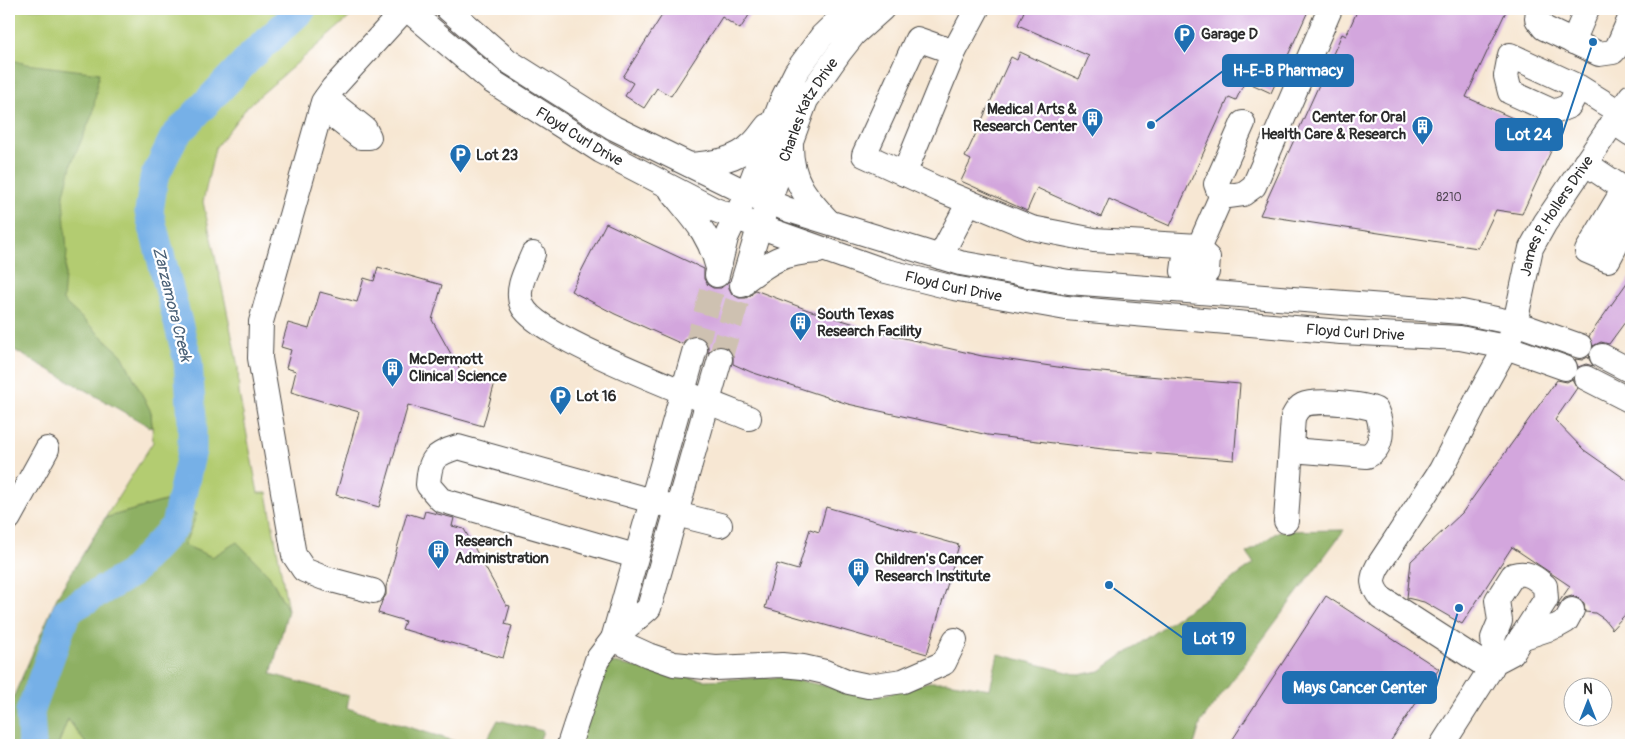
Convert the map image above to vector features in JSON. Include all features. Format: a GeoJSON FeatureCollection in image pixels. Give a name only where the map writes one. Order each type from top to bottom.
{"type":"FeatureCollection","features":[{"type":"Feature","properties":{"kind":"street"},"geometry":{"type":"LineString","coordinates":[[373,592],[324,578],[304,570],[294,554],[260,358],[261,322],[324,103],[333,88],[406,9]]}},
{"type":"Feature","properties":{"kind":"street","name":"Floyd Curl Drive"},"geometry":{"type":"LineString","coordinates":[[406,9],[493,82],[601,151],[759,228],[882,270],[954,288],[1066,308],[1341,332],[1460,338],[1506,347],[1576,373],[1631,401]]}},
{"type":"Feature","properties":{"kind":"street","name":"Floyd Curl Drive"},"geometry":{"type":"LineString","coordinates":[[448,9],[508,61],[614,128],[789,210],[960,263],[1069,282],[1194,285],[1462,312],[1515,323],[1580,346]]}},
{"type":"Feature","properties":{"kind":"street","name":"Charles Katz Drive"},"geometry":{"type":"LineString","coordinates":[[825,251],[797,252],[780,257],[762,267],[742,284],[759,228],[758,197],[776,115],[782,98],[796,72],[822,36],[850,9]]}},
{"type":"Feature","properties":{"kind":"street","name":"Charles Katz Drive"},"geometry":{"type":"LineString","coordinates":[[666,184],[707,236],[713,249],[717,271],[726,238],[736,218],[758,197],[791,140],[806,100],[854,34],[882,9]]}},
{"type":"Feature","properties":{"kind":"street"},"geometry":{"type":"LineString","coordinates":[[904,174],[954,52],[977,9]]}},
{"type":"Feature","properties":{"kind":"street"},"geometry":{"type":"LineString","coordinates":[[1221,198],[1243,194],[1254,186],[1330,9]]}},
{"type":"Feature","properties":{"kind":"street"},"geometry":{"type":"LineString","coordinates":[[1538,9],[1538,19],[1544,28],[1599,54],[1612,52],[1618,46],[1631,16]]}},
{"type":"Feature","properties":{"kind":"street"},"geometry":{"type":"LineString","coordinates":[[1573,42],[1587,9]]}},
{"type":"Feature","properties":{"kind":"street"},"geometry":{"type":"LineString","coordinates":[[954,52],[917,39],[864,155],[1032,228],[1094,240],[1198,247]]}},
{"type":"Feature","properties":{"kind":"street"},"geometry":{"type":"LineString","coordinates":[[1579,87],[1569,106],[1554,112],[1510,92],[1506,76],[1510,55],[1579,87],[1623,116]]}},
{"type":"Feature","properties":{"kind":"street"},"geometry":{"type":"LineString","coordinates":[[690,165],[732,158],[751,146],[776,115]]}},
{"type":"Feature","properties":{"kind":"street","name":"James P. Hollers Drive"},"geometry":{"type":"LineString","coordinates":[[1493,665],[1380,598],[1373,589],[1372,577],[1441,470],[1506,347],[1515,323],[1531,248],[1545,223],[1585,163],[1623,116]]}},
{"type":"Feature","properties":{"kind":"street"},"geometry":{"type":"LineString","coordinates":[[1190,319],[1194,285],[1183,270],[1185,256],[1198,247],[1221,198],[1216,184],[1243,123]]}},
{"type":"Feature","properties":{"kind":"street"},"geometry":{"type":"LineString","coordinates":[[791,140],[791,161],[796,180],[808,198],[829,222]]}},
{"type":"Feature","properties":{"kind":"street"},"geometry":{"type":"LineString","coordinates":[[1585,163],[1628,191],[1587,251],[1608,260],[1631,217]]}},
{"type":"Feature","properties":{"kind":"street"},"geometry":{"type":"LineString","coordinates":[[940,257],[969,202]]}},
{"type":"Feature","properties":{"kind":"street"},"geometry":{"type":"LineString","coordinates":[[533,254],[520,287],[522,305],[535,321],[600,357],[749,418]]}},
{"type":"Feature","properties":{"kind":"street"},"geometry":{"type":"LineString","coordinates":[[613,638],[695,349]]}},
{"type":"Feature","properties":{"kind":"street"},"geometry":{"type":"LineString","coordinates":[[1602,356],[1631,371]]}},
{"type":"Feature","properties":{"kind":"street"},"geometry":{"type":"LineString","coordinates":[[569,745],[597,660],[613,638],[649,608],[720,360]]}},
{"type":"Feature","properties":{"kind":"street"},"geometry":{"type":"LineString","coordinates":[[635,556],[441,500],[428,485],[430,466],[441,452],[458,447],[651,500],[720,525]]}},
{"type":"Feature","properties":{"kind":"street"},"geometry":{"type":"LineString","coordinates":[[9,518],[47,449]]}},
{"type":"Feature","properties":{"kind":"street"},"geometry":{"type":"LineString","coordinates":[[1286,521],[1291,450]]}},
{"type":"Feature","properties":{"kind":"street"},"geometry":{"type":"LineString","coordinates":[[1442,745],[1493,665],[1512,653],[1546,599],[1545,586],[1523,573],[1513,575],[1497,600],[1500,621],[1493,638],[1493,665]]}},
{"type":"Feature","properties":{"kind":"street"},"geometry":{"type":"LineString","coordinates":[[1521,638],[1562,624],[1566,621],[1572,610]]}},
{"type":"Feature","properties":{"kind":"street"},"geometry":{"type":"LineString","coordinates":[[613,638],[648,655],[674,664],[716,668],[782,665],[803,667],[868,686],[903,681],[944,663],[955,640]]}},
{"type":"Feature","properties":{"kind":"green space"},"geometry":{"type":"Polygon","coordinates":[[[9,9],[359,9],[248,106],[215,148],[203,202],[238,367],[239,393],[258,493],[267,493],[288,610],[269,575],[212,557],[184,545],[196,514],[165,501],[105,518],[153,442],[151,412],[9,269],[9,9]]]}},
{"type":"Feature","properties":{"kind":"green space"},"geometry":{"type":"Polygon","coordinates":[[[9,59],[26,64],[99,73],[93,113],[72,162],[63,198],[67,252],[63,301],[122,355],[151,412],[152,428],[9,347],[9,59]]]}},
{"type":"Feature","properties":{"kind":"green space"},"geometry":{"type":"Polygon","coordinates":[[[165,501],[197,514],[184,545],[212,557],[237,542],[269,575],[288,610],[271,674],[349,696],[347,708],[467,745],[87,745],[68,719],[58,745],[9,745],[9,707],[58,595],[105,518],[165,501]]]}},
{"type":"Feature","properties":{"kind":"green space"},"geometry":{"type":"Polygon","coordinates":[[[1344,530],[1201,722],[1194,745],[569,745],[597,660],[705,680],[784,677],[876,697],[928,682],[946,682],[990,689],[998,654],[1079,675],[1100,671],[1254,564],[1247,553],[1279,531],[1344,530]]]}},
{"type":"Feature","properties":{"kind":"green space"},"geometry":{"type":"Polygon","coordinates":[[[68,719],[87,745],[58,745],[68,719]]]}},
{"type":"Feature","properties":{"kind":"green space"},"geometry":{"type":"Polygon","coordinates":[[[498,720],[543,731],[538,745],[484,745],[498,720]]]}},
{"type":"Feature","properties":{"kind":"building"},"geometry":{"type":"Polygon","coordinates":[[[666,9],[753,9],[740,29],[722,17],[671,96],[657,88],[644,108],[625,96],[633,83],[623,77],[666,9]]]}},
{"type":"Feature","properties":{"kind":"building","name":"Medical Arts & Research Center"},"geometry":{"type":"Polygon","coordinates":[[[1025,9],[1309,9],[1271,93],[1245,81],[1236,100],[1229,97],[1170,226],[1109,199],[1101,217],[1037,188],[1027,211],[961,181],[971,160],[965,157],[1011,57],[1017,60],[1020,52],[1079,79],[1089,56],[1018,25],[1025,9]]]}},
{"type":"Feature","properties":{"kind":"building","name":"Center for Oral Health Care & Research"},"geometry":{"type":"Polygon","coordinates":[[[1358,9],[1507,9],[1466,97],[1557,138],[1522,214],[1496,210],[1478,248],[1260,215],[1342,34],[1346,36],[1358,9]]]}},
{"type":"Feature","properties":{"kind":"building","name":"South Texas Research Facility"},"geometry":{"type":"Polygon","coordinates":[[[606,223],[704,269],[704,279],[713,288],[721,288],[729,281],[729,288],[732,294],[739,298],[746,298],[755,290],[808,310],[895,336],[982,356],[1078,370],[1240,384],[1234,460],[1111,450],[988,435],[848,404],[751,372],[733,364],[733,355],[724,346],[716,346],[708,353],[708,346],[705,340],[698,336],[691,336],[682,344],[615,314],[571,291],[606,223]]]}},
{"type":"Feature","properties":{"kind":"building","name":"McDermott Clinical Science"},"geometry":{"type":"Polygon","coordinates":[[[378,267],[442,285],[432,320],[461,372],[495,382],[483,426],[408,405],[379,507],[336,495],[359,412],[291,392],[296,371],[286,368],[291,350],[281,347],[288,323],[309,329],[320,292],[357,302],[364,278],[374,281],[378,267]]]}},
{"type":"Feature","properties":{"kind":"building"},"geometry":{"type":"Polygon","coordinates":[[[1631,277],[1631,314],[1609,344],[1601,342],[1593,346],[1589,336],[1631,277]]]}},
{"type":"Feature","properties":{"kind":"building"},"geometry":{"type":"Polygon","coordinates":[[[1588,357],[1593,366],[1586,364],[1578,367],[1575,359],[1582,360],[1588,357]]]}},
{"type":"Feature","properties":{"kind":"building"},"geometry":{"type":"Polygon","coordinates":[[[1572,379],[1577,388],[1555,420],[1584,450],[1631,483],[1631,608],[1612,629],[1604,619],[1595,613],[1585,612],[1584,603],[1578,598],[1572,596],[1565,598],[1557,608],[1570,586],[1512,547],[1462,624],[1424,602],[1407,598],[1411,561],[1462,513],[1557,380],[1567,382],[1572,379]]]}},
{"type":"Feature","properties":{"kind":"building","name":"Children's Cancer Research Institute"},"geometry":{"type":"Polygon","coordinates":[[[826,507],[959,545],[927,654],[765,608],[777,564],[798,570],[810,529],[819,532],[826,507]]]}},
{"type":"Feature","properties":{"kind":"building","name":"Research Administration"},"geometry":{"type":"Polygon","coordinates":[[[425,511],[454,518],[452,526],[464,529],[506,605],[510,606],[505,624],[512,626],[503,658],[402,629],[405,621],[378,613],[386,595],[386,587],[407,513],[423,518],[425,511]]]}},
{"type":"Feature","properties":{"kind":"building"},"geometry":{"type":"Polygon","coordinates":[[[1326,596],[1439,669],[1388,745],[1229,745],[1326,596]]]}},
{"type":"Feature","properties":{"kind":"waterway","name":"Zarzamora Creek"},"geometry":{"type":"LineString","coordinates":[[32,745],[30,712],[67,611],[130,574],[175,526],[192,450],[188,361],[149,212],[154,178],[174,137],[248,59],[302,9]]}},
{"type":"Feature","properties":{"kind":"tunnel"},"geometry":{"type":"LineString","coordinates":[[695,349],[717,275]]}},
{"type":"Feature","properties":{"kind":"tunnel"},"geometry":{"type":"LineString","coordinates":[[720,359],[742,285]]}},
{"type":"Feature","properties":{"kind":"place","name":"Lot 24"},"geometry":{"type":"Point","coordinates":[1593,42]}},
{"type":"Feature","properties":{"kind":"place","name":"Garage D"},"geometry":{"type":"Point","coordinates":[1185,53]}},
{"type":"Feature","properties":{"kind":"place","name":"H-E-B Pharmacy"},"geometry":{"type":"Point","coordinates":[1151,125]}},
{"type":"Feature","properties":{"kind":"place","name":"Medical Arts & Research Center"},"geometry":{"type":"Point","coordinates":[1093,137]}},
{"type":"Feature","properties":{"kind":"place","name":"Center for Oral Health Care & Research"},"geometry":{"type":"Point","coordinates":[1422,145]}},
{"type":"Feature","properties":{"kind":"place","name":"Lot 23"},"geometry":{"type":"Point","coordinates":[460,174]}},
{"type":"Feature","properties":{"kind":"place","name":"South Texas Research Facility"},"geometry":{"type":"Point","coordinates":[801,342]}},
{"type":"Feature","properties":{"kind":"place","name":"McDermott Clinical Science"},"geometry":{"type":"Point","coordinates":[393,387]}},
{"type":"Feature","properties":{"kind":"place","name":"Lot 16"},"geometry":{"type":"Point","coordinates":[560,415]}},
{"type":"Feature","properties":{"kind":"place","name":"Research Administration"},"geometry":{"type":"Point","coordinates":[439,569]}},
{"type":"Feature","properties":{"kind":"place","name":"Lot 19"},"geometry":{"type":"Point","coordinates":[1109,585]}},
{"type":"Feature","properties":{"kind":"place","name":"Children's Cancer Research Institute"},"geometry":{"type":"Point","coordinates":[859,587]}},
{"type":"Feature","properties":{"kind":"place","name":"Mays Cancer Center"},"geometry":{"type":"Point","coordinates":[1459,608]}}]}
